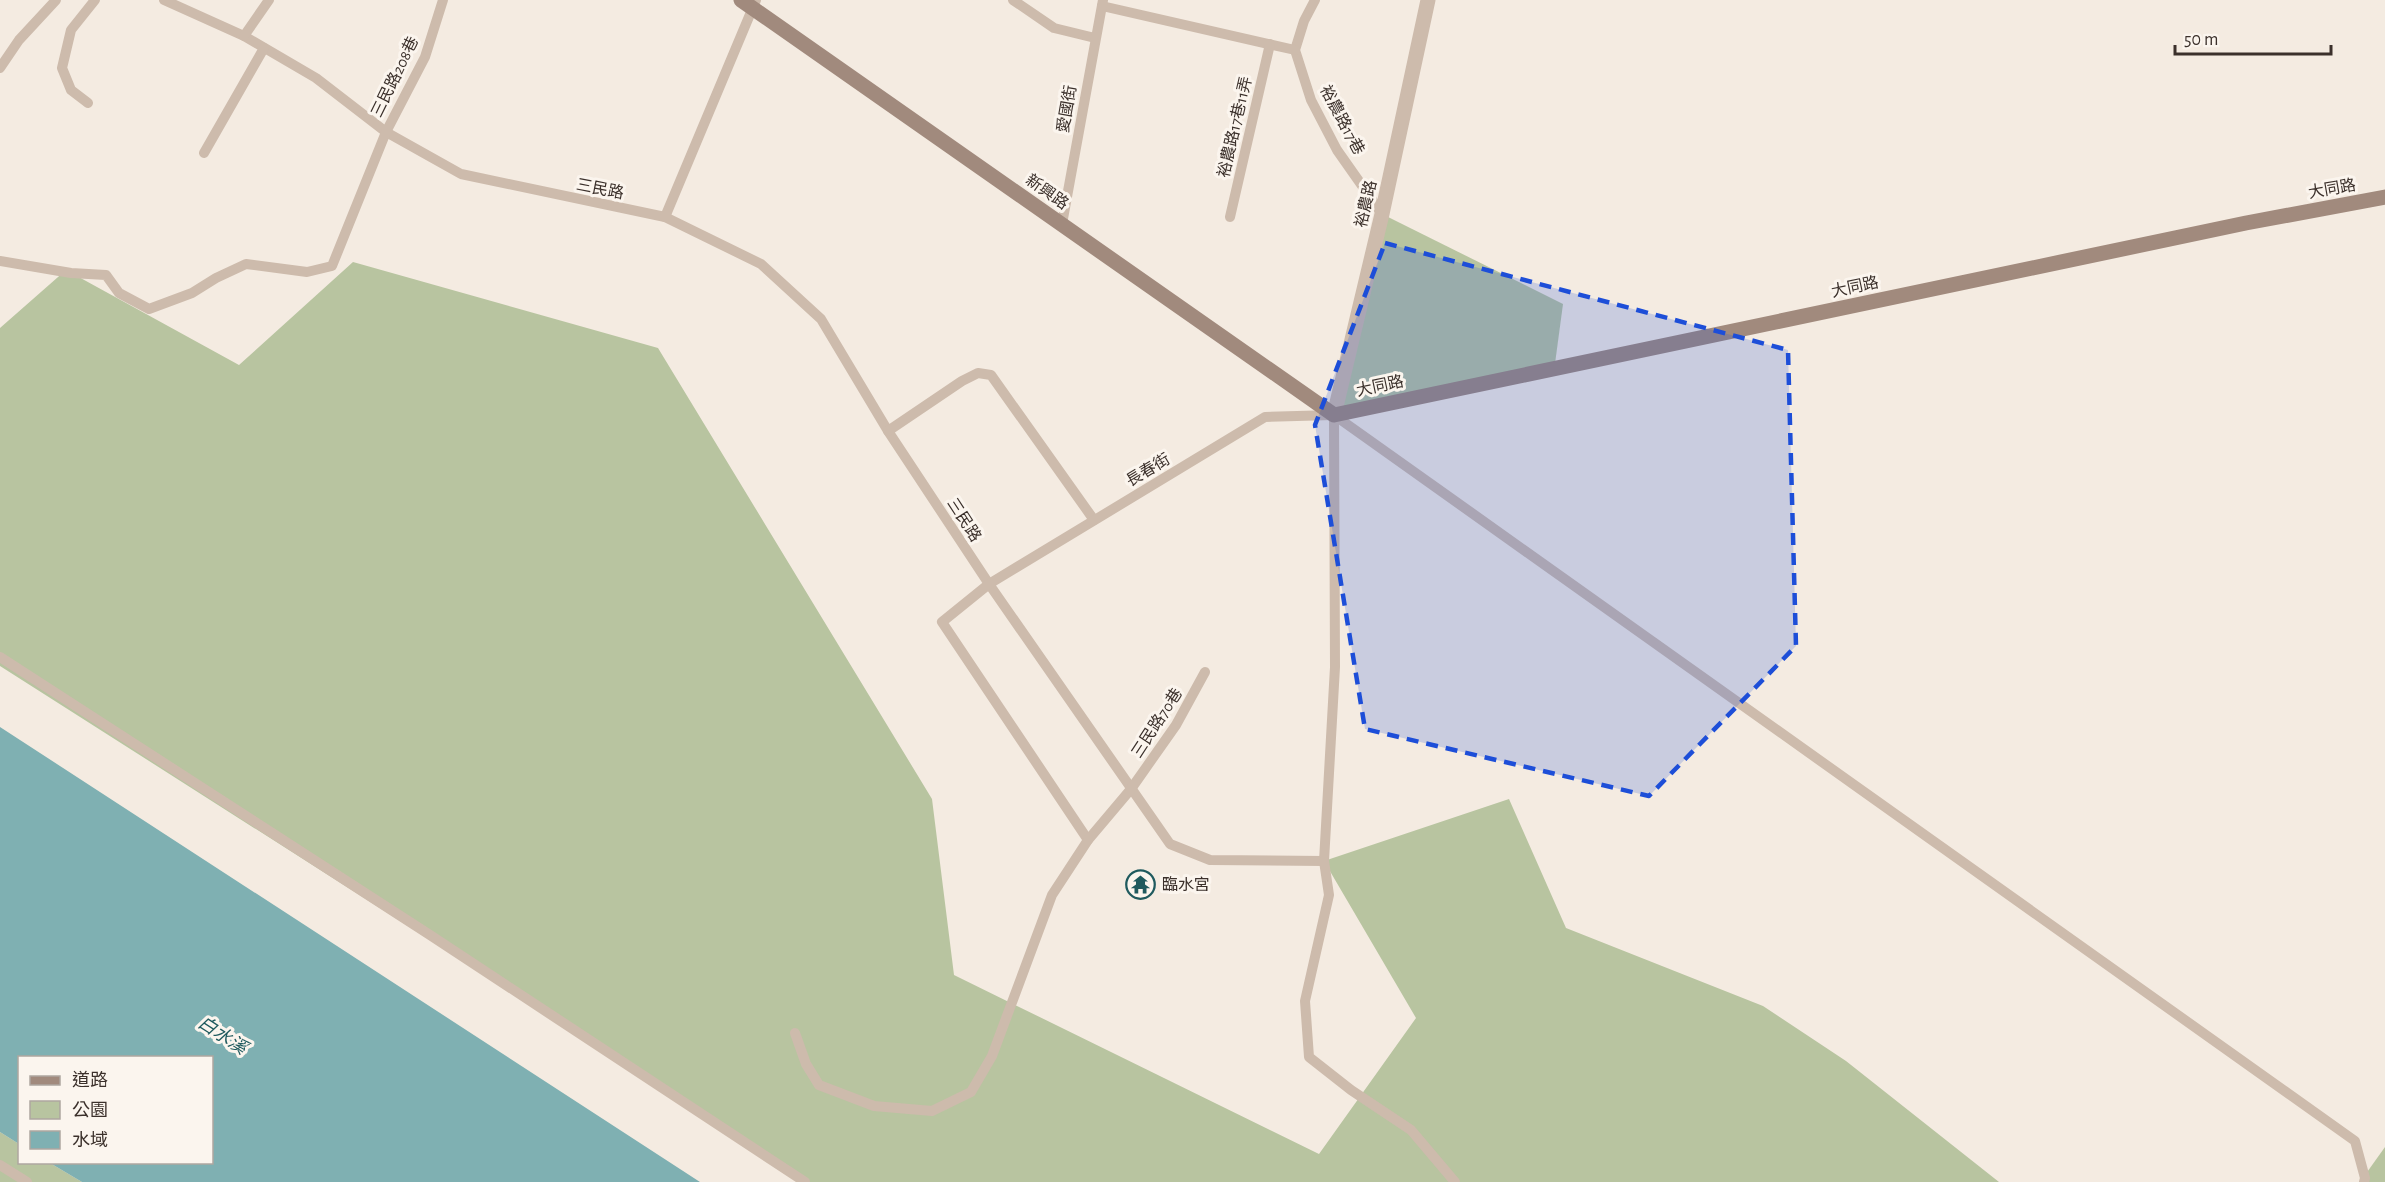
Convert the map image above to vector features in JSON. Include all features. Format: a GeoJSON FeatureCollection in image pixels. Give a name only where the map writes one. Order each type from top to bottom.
{"type":"FeatureCollection","features":[{"type":"Feature","properties":{"kind":"street","name":"裕農路"},"geometry":{"type":"LineString","coordinates":[[1334,415],[1382,214],[1428,0]]}},
{"type":"Feature","properties":{"kind":"street","name":"新興路"},"geometry":{"type":"LineString","coordinates":[[749,3],[1334,415]]}},
{"type":"Feature","properties":{"kind":"street","name":"大同路"},"geometry":{"type":"LineString","coordinates":[[1334,415],[2246,223],[2385,198]]}},
{"type":"Feature","properties":{"kind":"lane"},"geometry":{"type":"LineString","coordinates":[[0,68],[20,40],[56,0]]}},
{"type":"Feature","properties":{"kind":"lane"},"geometry":{"type":"LineString","coordinates":[[88,103],[71,90],[62,68],[71,30],[95,0]]}},
{"type":"Feature","properties":{"kind":"lane","name":"三民路"},"geometry":{"type":"LineString","coordinates":[[164,0],[244,36],[316,78],[386,132],[461,174],[665,217],[761,264],[821,319],[888,430],[989,584],[1170,844],[1210,860],[1324,861]]}},
{"type":"Feature","properties":{"kind":"lane"},"geometry":{"type":"LineString","coordinates":[[244,36],[269,0]]}},
{"type":"Feature","properties":{"kind":"lane","name":"三民路208巷"},"geometry":{"type":"LineString","coordinates":[[0,261],[71,273],[106,275],[119,293],[149,309],[192,293],[216,278],[246,264],[308,272],[332,266],[386,132],[425,57],[443,0]]}},
{"type":"Feature","properties":{"kind":"lane"},"geometry":{"type":"LineString","coordinates":[[1013,0],[1054,28],[1095,38]]}},
{"type":"Feature","properties":{"kind":"lane"},"geometry":{"type":"LineString","coordinates":[[1102,3],[1295,50],[1304,21],[1315,0]]}},
{"type":"Feature","properties":{"kind":"lane"},"geometry":{"type":"LineString","coordinates":[[665,217],[705,124],[749,3]]}},
{"type":"Feature","properties":{"kind":"lane","name":"愛國街"},"geometry":{"type":"LineString","coordinates":[[1062,224],[1102,3]]}},
{"type":"Feature","properties":{"kind":"lane","name":"裕農路17巷11弄"},"geometry":{"type":"LineString","coordinates":[[1230,218],[1270,44]]}},
{"type":"Feature","properties":{"kind":"lane"},"geometry":{"type":"LineString","coordinates":[[204,153],[264,48]]}},
{"type":"Feature","properties":{"kind":"lane","name":"裕農路17巷"},"geometry":{"type":"LineString","coordinates":[[1295,50],[1316,110],[1337,150],[1382,214]]}},
{"type":"Feature","properties":{"kind":"lane"},"geometry":{"type":"LineString","coordinates":[[888,430],[962,381],[978,373],[991,375],[1094,520]]}},
{"type":"Feature","properties":{"kind":"lane"},"geometry":{"type":"LineString","coordinates":[[1334,415],[1335,667],[1324,861],[1329,896],[1305,1001],[1309,1058],[1351,1090],[1411,1130],[1455,1182]]}},
{"type":"Feature","properties":{"kind":"lane"},"geometry":{"type":"LineString","coordinates":[[1334,415],[2355,1141],[2366,1178],[2364,1182]]}},
{"type":"Feature","properties":{"kind":"lane","name":"長春街"},"geometry":{"type":"LineString","coordinates":[[1088,840],[942,622],[989,584],[1265,417],[1334,415]]}},
{"type":"Feature","properties":{"kind":"lane"},"geometry":{"type":"LineString","coordinates":[[0,657],[805,1182]]}},
{"type":"Feature","properties":{"kind":"lane","name":"三民路70巷"},"geometry":{"type":"LineString","coordinates":[[795,1033],[806,1064],[819,1085],[874,1106],[932,1111],[971,1092],[992,1056],[1052,895],[1088,840],[1131,789],[1176,725],[1205,672]]}},
{"type":"Feature","properties":{"kind":"lane"},"geometry":{"type":"LineString","coordinates":[[0,1165],[27,1182]]}},
{"type":"Feature","properties":{"kind":"highlighted area"},"geometry":{"type":"Polygon","coordinates":[[[1385,243],[1788,350],[1796,646],[1649,796],[1365,729],[1315,425],[1385,243]]]}},
{"type":"Feature","properties":{"kind":"green space"},"geometry":{"type":"Polygon","coordinates":[[[1382,214],[1563,304],[1554,371],[1339,410],[1382,214]]]}},
{"type":"Feature","properties":{"kind":"green space"},"geometry":{"type":"Polygon","coordinates":[[[353,262],[658,348],[932,799],[954,975],[1319,1154],[1416,1018],[1324,861],[1509,799],[1566,928],[1763,1006],[1846,1061],[1999,1182],[803,1182],[714,1121],[0,666],[0,328],[66,270],[239,365],[353,262]]]}},
{"type":"Feature","properties":{"kind":"green space"},"geometry":{"type":"Polygon","coordinates":[[[0,1132],[18,1143],[18,1164],[52,1164],[82,1182],[0,1182],[0,1132]]]}},
{"type":"Feature","properties":{"kind":"green space"},"geometry":{"type":"Polygon","coordinates":[[[2385,1147],[2385,1182],[2360,1182],[2385,1147]]]}},
{"type":"Feature","properties":{"kind":"water","name":"白水溪"},"geometry":{"type":"Polygon","coordinates":[[[0,727],[700,1182],[82,1182],[52,1164],[213,1164],[213,1056],[18,1056],[18,1143],[0,1132],[0,727]]]}},
{"type":"Feature","properties":{"kind":"place","name":"臨水宮"},"geometry":{"type":"Point","coordinates":[1141,885]}}]}
